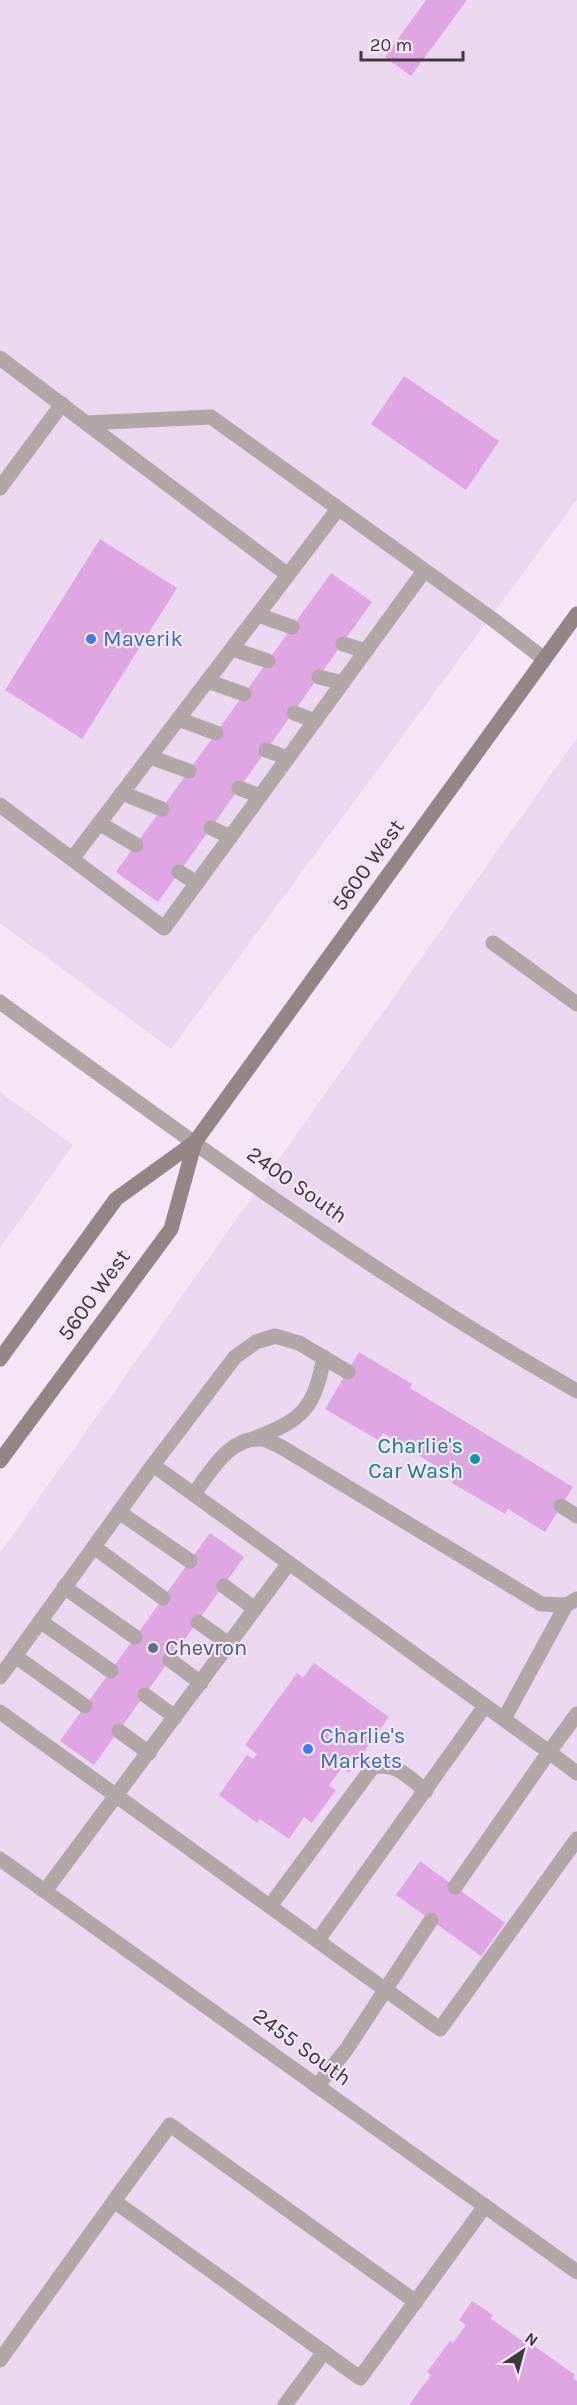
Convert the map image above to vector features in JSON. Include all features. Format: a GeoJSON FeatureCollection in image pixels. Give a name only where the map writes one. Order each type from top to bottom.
{"type":"FeatureCollection","features":[{"type":"Feature","properties":{"kind":"main road","name":"5600 West"},"geometry":{"type":"LineString","coordinates":[[0,1359],[116,1200],[195,1142],[577,614]]}},
{"type":"Feature","properties":{"kind":"main road","name":"5600 West"},"geometry":{"type":"LineString","coordinates":[[0,1461],[171,1229],[195,1142]]}},
{"type":"Feature","properties":{"kind":"street"},"geometry":{"type":"LineString","coordinates":[[0,358],[288,574]]}},
{"type":"Feature","properties":{"kind":"street"},"geometry":{"type":"LineString","coordinates":[[0,488],[62,405]]}},
{"type":"Feature","properties":{"kind":"street"},"geometry":{"type":"LineString","coordinates":[[86,423],[211,417],[495,621],[544,659]]}},
{"type":"Feature","properties":{"kind":"street"},"geometry":{"type":"LineString","coordinates":[[72,859],[338,509]]}},
{"type":"Feature","properties":{"kind":"street"},"geometry":{"type":"LineString","coordinates":[[0,805],[164,928],[424,571]]}},
{"type":"Feature","properties":{"kind":"street"},"geometry":{"type":"LineString","coordinates":[[258,615],[292,627]]}},
{"type":"Feature","properties":{"kind":"street"},"geometry":{"type":"LineString","coordinates":[[343,644],[366,651]]}},
{"type":"Feature","properties":{"kind":"street"},"geometry":{"type":"LineString","coordinates":[[232,649],[267,661]]}},
{"type":"Feature","properties":{"kind":"street"},"geometry":{"type":"LineString","coordinates":[[320,676],[343,683]]}},
{"type":"Feature","properties":{"kind":"street"},"geometry":{"type":"LineString","coordinates":[[207,681],[244,694]]}},
{"type":"Feature","properties":{"kind":"street"},"geometry":{"type":"LineString","coordinates":[[294,713],[315,721]]}},
{"type":"Feature","properties":{"kind":"street"},"geometry":{"type":"LineString","coordinates":[[178,719],[216,733]]}},
{"type":"Feature","properties":{"kind":"street"},"geometry":{"type":"LineString","coordinates":[[266,750],[288,758]]}},
{"type":"Feature","properties":{"kind":"street"},"geometry":{"type":"LineString","coordinates":[[150,757],[189,771]]}},
{"type":"Feature","properties":{"kind":"street"},"geometry":{"type":"LineString","coordinates":[[239,788],[260,796]]}},
{"type":"Feature","properties":{"kind":"street"},"geometry":{"type":"LineString","coordinates":[[122,793],[162,809]]}},
{"type":"Feature","properties":{"kind":"street"},"geometry":{"type":"LineString","coordinates":[[99,824],[136,845]]}},
{"type":"Feature","properties":{"kind":"street"},"geometry":{"type":"LineString","coordinates":[[211,828],[231,837]]}},
{"type":"Feature","properties":{"kind":"street"},"geometry":{"type":"LineString","coordinates":[[179,872],[197,883]]}},
{"type":"Feature","properties":{"kind":"street"},"geometry":{"type":"LineString","coordinates":[[493,943],[577,1004]]}},
{"type":"Feature","properties":{"kind":"street","name":"2400 South"},"geometry":{"type":"LineString","coordinates":[[0,1002],[195,1142],[423,1298],[577,1391]]}},
{"type":"Feature","properties":{"kind":"street"},"geometry":{"type":"LineString","coordinates":[[0,1677],[235,1357],[256,1342],[275,1336],[299,1343],[348,1372]]}},
{"type":"Feature","properties":{"kind":"street"},"geometry":{"type":"LineString","coordinates":[[194,1494],[232,1448],[281,1428],[301,1414],[318,1389],[324,1357]]}},
{"type":"Feature","properties":{"kind":"street"},"geometry":{"type":"LineString","coordinates":[[247,1441],[264,1440],[283,1448],[540,1604],[571,1602]]}},
{"type":"Feature","properties":{"kind":"street"},"geometry":{"type":"LineString","coordinates":[[153,1466],[577,1773]]}},
{"type":"Feature","properties":{"kind":"street"},"geometry":{"type":"LineString","coordinates":[[561,1506],[577,1516]]}},
{"type":"Feature","properties":{"kind":"street"},"geometry":{"type":"LineString","coordinates":[[119,1512],[190,1561]]}},
{"type":"Feature","properties":{"kind":"street"},"geometry":{"type":"LineString","coordinates":[[94,1548],[163,1598]]}},
{"type":"Feature","properties":{"kind":"street"},"geometry":{"type":"LineString","coordinates":[[45,1891],[289,1563]]}},
{"type":"Feature","properties":{"kind":"street"},"geometry":{"type":"LineString","coordinates":[[224,1586],[255,1609]]}},
{"type":"Feature","properties":{"kind":"street"},"geometry":{"type":"LineString","coordinates":[[64,1587],[135,1637]]}},
{"type":"Feature","properties":{"kind":"street"},"geometry":{"type":"LineString","coordinates":[[504,1719],[571,1602]]}},
{"type":"Feature","properties":{"kind":"street"},"geometry":{"type":"LineString","coordinates":[[40,1621],[111,1671]]}},
{"type":"Feature","properties":{"kind":"street"},"geometry":{"type":"LineString","coordinates":[[198,1622],[229,1644]]}},
{"type":"Feature","properties":{"kind":"street"},"geometry":{"type":"LineString","coordinates":[[15,1656],[85,1707]]}},
{"type":"Feature","properties":{"kind":"street"},"geometry":{"type":"LineString","coordinates":[[170,1660],[201,1683]]}},
{"type":"Feature","properties":{"kind":"street"},"geometry":{"type":"LineString","coordinates":[[145,1695],[175,1717]]}},
{"type":"Feature","properties":{"kind":"street"},"geometry":{"type":"LineString","coordinates":[[318,1940],[485,1706]]}},
{"type":"Feature","properties":{"kind":"street"},"geometry":{"type":"LineString","coordinates":[[0,1713],[440,2029],[577,1839]]}},
{"type":"Feature","properties":{"kind":"street"},"geometry":{"type":"LineString","coordinates":[[455,1887],[577,1714]]}},
{"type":"Feature","properties":{"kind":"street"},"geometry":{"type":"LineString","coordinates":[[119,1731],[149,1752]]}},
{"type":"Feature","properties":{"kind":"street"},"geometry":{"type":"LineString","coordinates":[[270,1906],[372,1768],[384,1764],[397,1769],[426,1791]]}},
{"type":"Feature","properties":{"kind":"street","name":"2455 South"},"geometry":{"type":"LineString","coordinates":[[0,1859],[577,2272]]}},
{"type":"Feature","properties":{"kind":"street"},"geometry":{"type":"LineString","coordinates":[[317,2086],[346,2050],[431,1920]]}},
{"type":"Feature","properties":{"kind":"street"},"geometry":{"type":"LineString","coordinates":[[0,2360],[170,2125],[416,2302]]}},
{"type":"Feature","properties":{"kind":"street"},"geometry":{"type":"LineString","coordinates":[[114,2201],[360,2378],[485,2206]]}},
{"type":"Feature","properties":{"kind":"street"},"geometry":{"type":"LineString","coordinates":[[285,2405],[324,2352]]}},
{"type":"Feature","properties":{"kind":"shaded area"},"geometry":{"type":"Polygon","coordinates":[[[0,0],[577,0],[577,500],[171,1049],[0,923],[0,0]]]}},
{"type":"Feature","properties":{"kind":"shaded area"},"geometry":{"type":"Polygon","coordinates":[[[577,738],[577,2405],[0,2405],[0,1553],[577,738]]]}},
{"type":"Feature","properties":{"kind":"shaded area"},"geometry":{"type":"Polygon","coordinates":[[[0,1092],[73,1145],[0,1248],[0,1092]]]}},
{"type":"Feature","properties":{"kind":"building"},"geometry":{"type":"Polygon","coordinates":[[[426,0],[467,0],[411,76],[385,57],[426,0]]]}},
{"type":"Feature","properties":{"kind":"building"},"geometry":{"type":"Polygon","coordinates":[[[404,376],[499,441],[466,490],[371,424],[404,376]]]}},
{"type":"Feature","properties":{"kind":"building","name":"Maverik"},"geometry":{"type":"Polygon","coordinates":[[[100,539],[177,588],[82,739],[5,690],[100,539]]]}},
{"type":"Feature","properties":{"kind":"building"},"geometry":{"type":"Polygon","coordinates":[[[331,573],[372,602],[158,902],[116,872],[331,573]]]}},
{"type":"Feature","properties":{"kind":"building","name":"Charlie's Car Wash"},"geometry":{"type":"Polygon","coordinates":[[[359,1352],[412,1384],[410,1388],[573,1487],[545,1532],[508,1509],[505,1514],[452,1483],[455,1478],[383,1433],[378,1440],[325,1409],[359,1352]]]}},
{"type":"Feature","properties":{"kind":"building","name":"Chevron"},"geometry":{"type":"Polygon","coordinates":[[[210,1533],[244,1557],[94,1765],[60,1741],[210,1533]]]}},
{"type":"Feature","properties":{"kind":"building","name":"Charlie's Markets"},"geometry":{"type":"Polygon","coordinates":[[[314,1663],[389,1717],[349,1773],[342,1768],[329,1785],[336,1790],[312,1823],[304,1817],[289,1839],[260,1819],[257,1823],[219,1795],[247,1755],[253,1759],[257,1754],[245,1745],[297,1673],[303,1678],[314,1663]]]}},
{"type":"Feature","properties":{"kind":"building"},"geometry":{"type":"Polygon","coordinates":[[[420,1861],[505,1923],[481,1956],[396,1895],[420,1861]]]}},
{"type":"Feature","properties":{"kind":"building"},"geometry":{"type":"Polygon","coordinates":[[[472,2301],[493,2315],[490,2318],[575,2375],[573,2378],[577,2381],[577,2405],[409,2405],[431,2375],[427,2372],[450,2341],[453,2343],[466,2325],[459,2320],[472,2301]]]}},
{"type":"Feature","properties":{"kind":"place","name":"Maverik"},"geometry":{"type":"Point","coordinates":[91,639]}},
{"type":"Feature","properties":{"kind":"place","name":"Charlie's Car Wash"},"geometry":{"type":"Point","coordinates":[475,1459]}},
{"type":"Feature","properties":{"kind":"place","name":"Chevron"},"geometry":{"type":"Point","coordinates":[153,1648]}},
{"type":"Feature","properties":{"kind":"place","name":"Charlie's Markets"},"geometry":{"type":"Point","coordinates":[308,1749]}}]}
